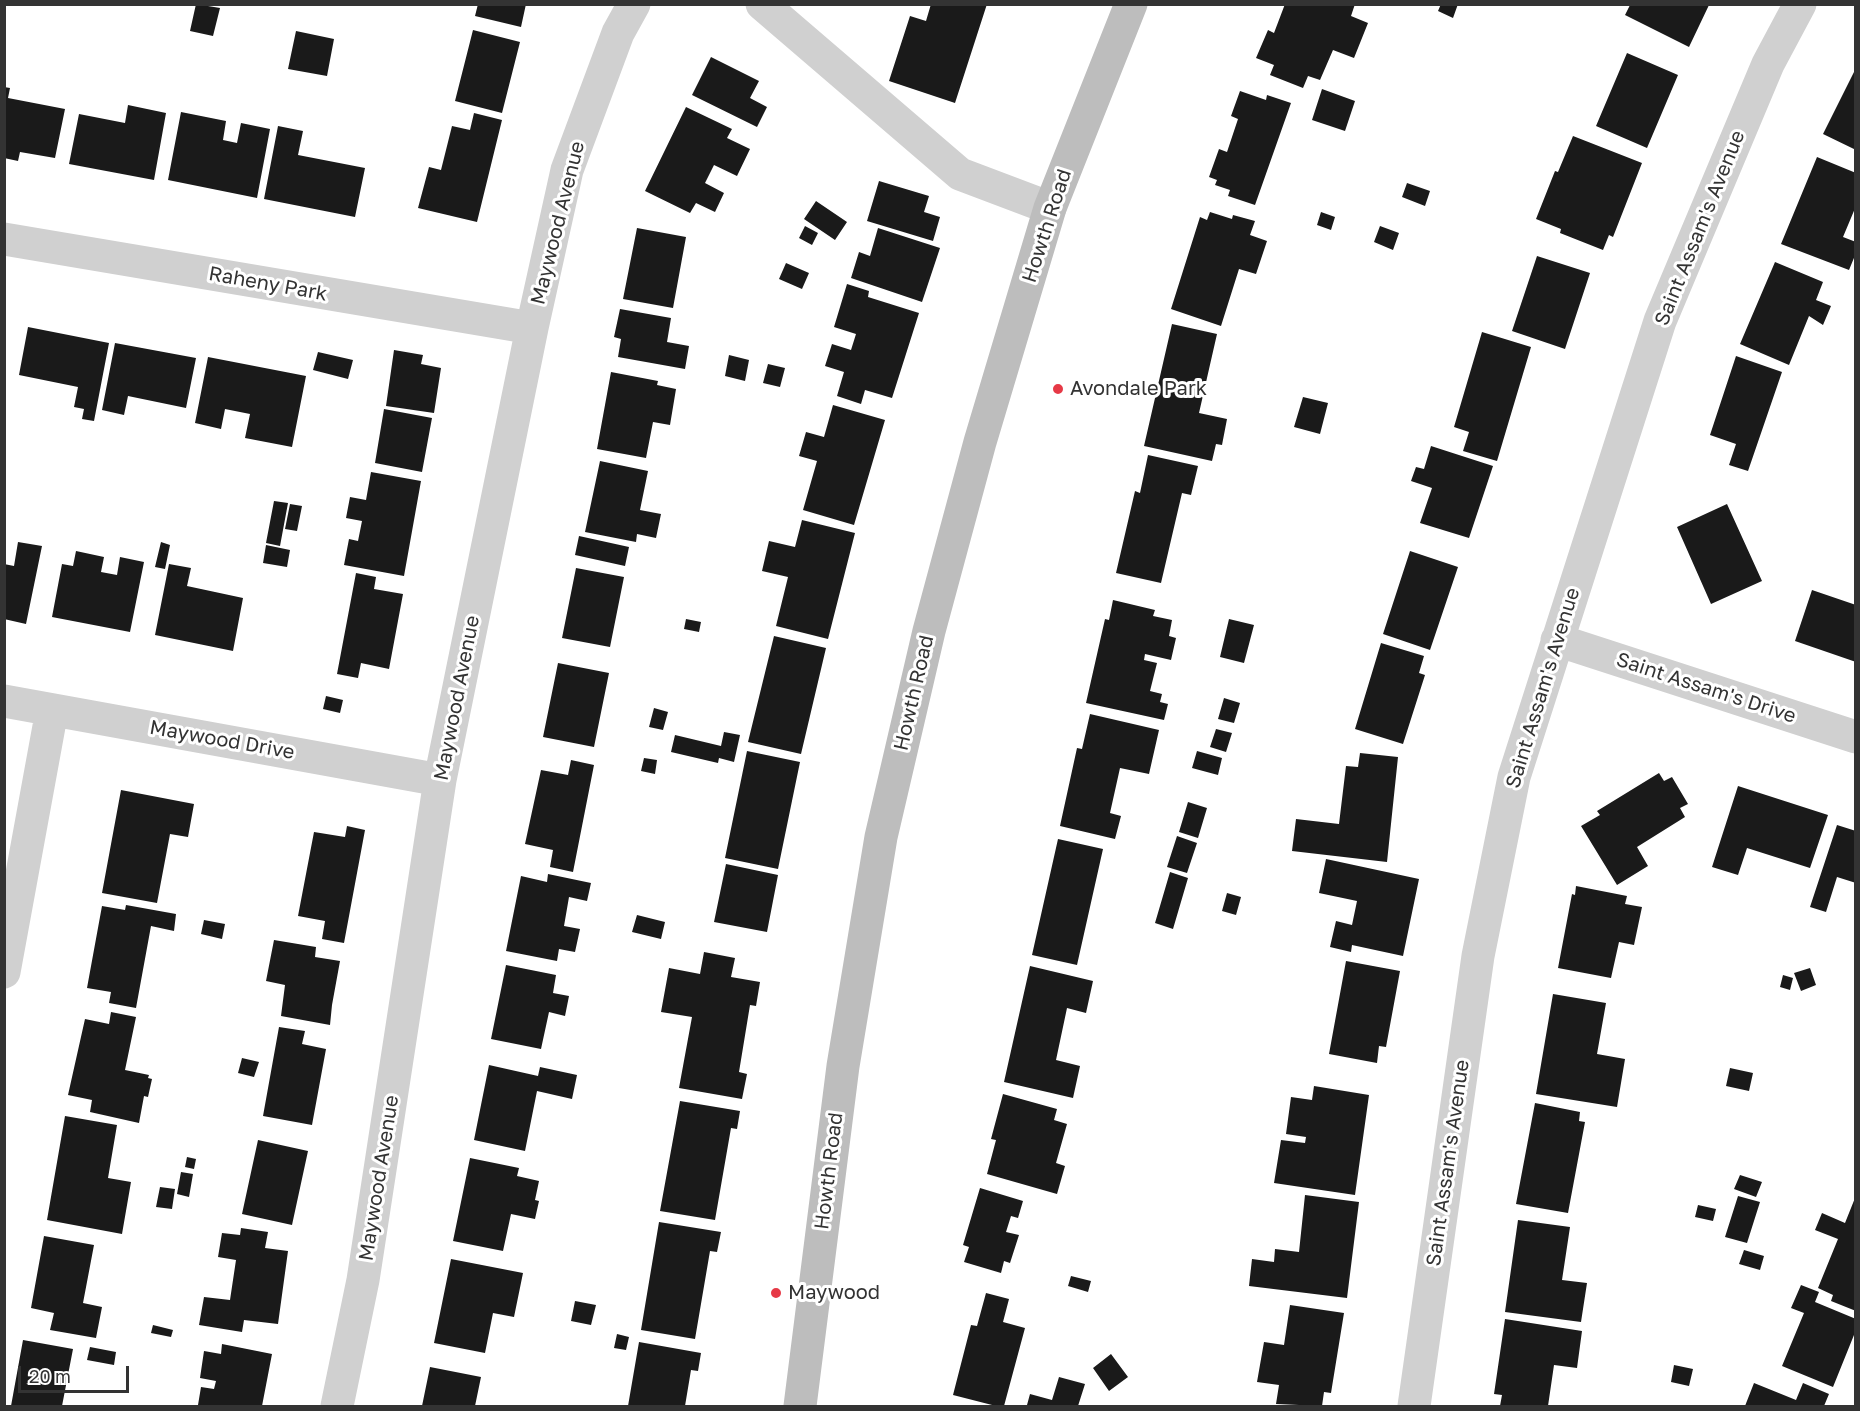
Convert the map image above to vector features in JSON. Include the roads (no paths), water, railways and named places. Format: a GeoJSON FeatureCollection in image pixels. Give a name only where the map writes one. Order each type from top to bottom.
{"type":"FeatureCollection","features":[{"type":"Feature","properties":{"kind":"main road","name":"Howth Road"},"geometry":{"type":"LineString","coordinates":[[800,1407],[843,1066],[881,837],[929,631],[980,442],[1050,208],[1131,4]]}},
{"type":"Feature","properties":{"kind":"street","name":"Maywood Avenue"},"geometry":{"type":"LineString","coordinates":[[337,1407],[363,1280],[440,780],[532,328],[567,170],[618,33],[634,4]]}},
{"type":"Feature","properties":{"kind":"street"},"geometry":{"type":"LineString","coordinates":[[762,4],[960,174],[1050,208]]}},
{"type":"Feature","properties":{"kind":"street","name":"Saint Assam's Avenue"},"geometry":{"type":"LineString","coordinates":[[1414,1407],[1478,956],[1514,777],[1660,321],[1768,64],[1800,4]]}},
{"type":"Feature","properties":{"kind":"street","name":"Raheny Park"},"geometry":{"type":"LineString","coordinates":[[4,239],[532,328]]}},
{"type":"Feature","properties":{"kind":"street","name":"Saint Assam's Drive"},"geometry":{"type":"LineString","coordinates":[[1557,640],[1856,737]]}},
{"type":"Feature","properties":{"kind":"street","name":"Maywood Drive"},"geometry":{"type":"LineString","coordinates":[[4,701],[440,780]]}},
{"type":"Feature","properties":{"kind":"street"},"geometry":{"type":"LineString","coordinates":[[4,972],[52,710]]}},
{"type":"Feature","properties":{"kind":"place","name":"Avondale Park"},"geometry":{"type":"Point","coordinates":[1058,389]}},
{"type":"Feature","properties":{"kind":"place","name":"Maywood"},"geometry":{"type":"Point","coordinates":[776,1293]}}]}
